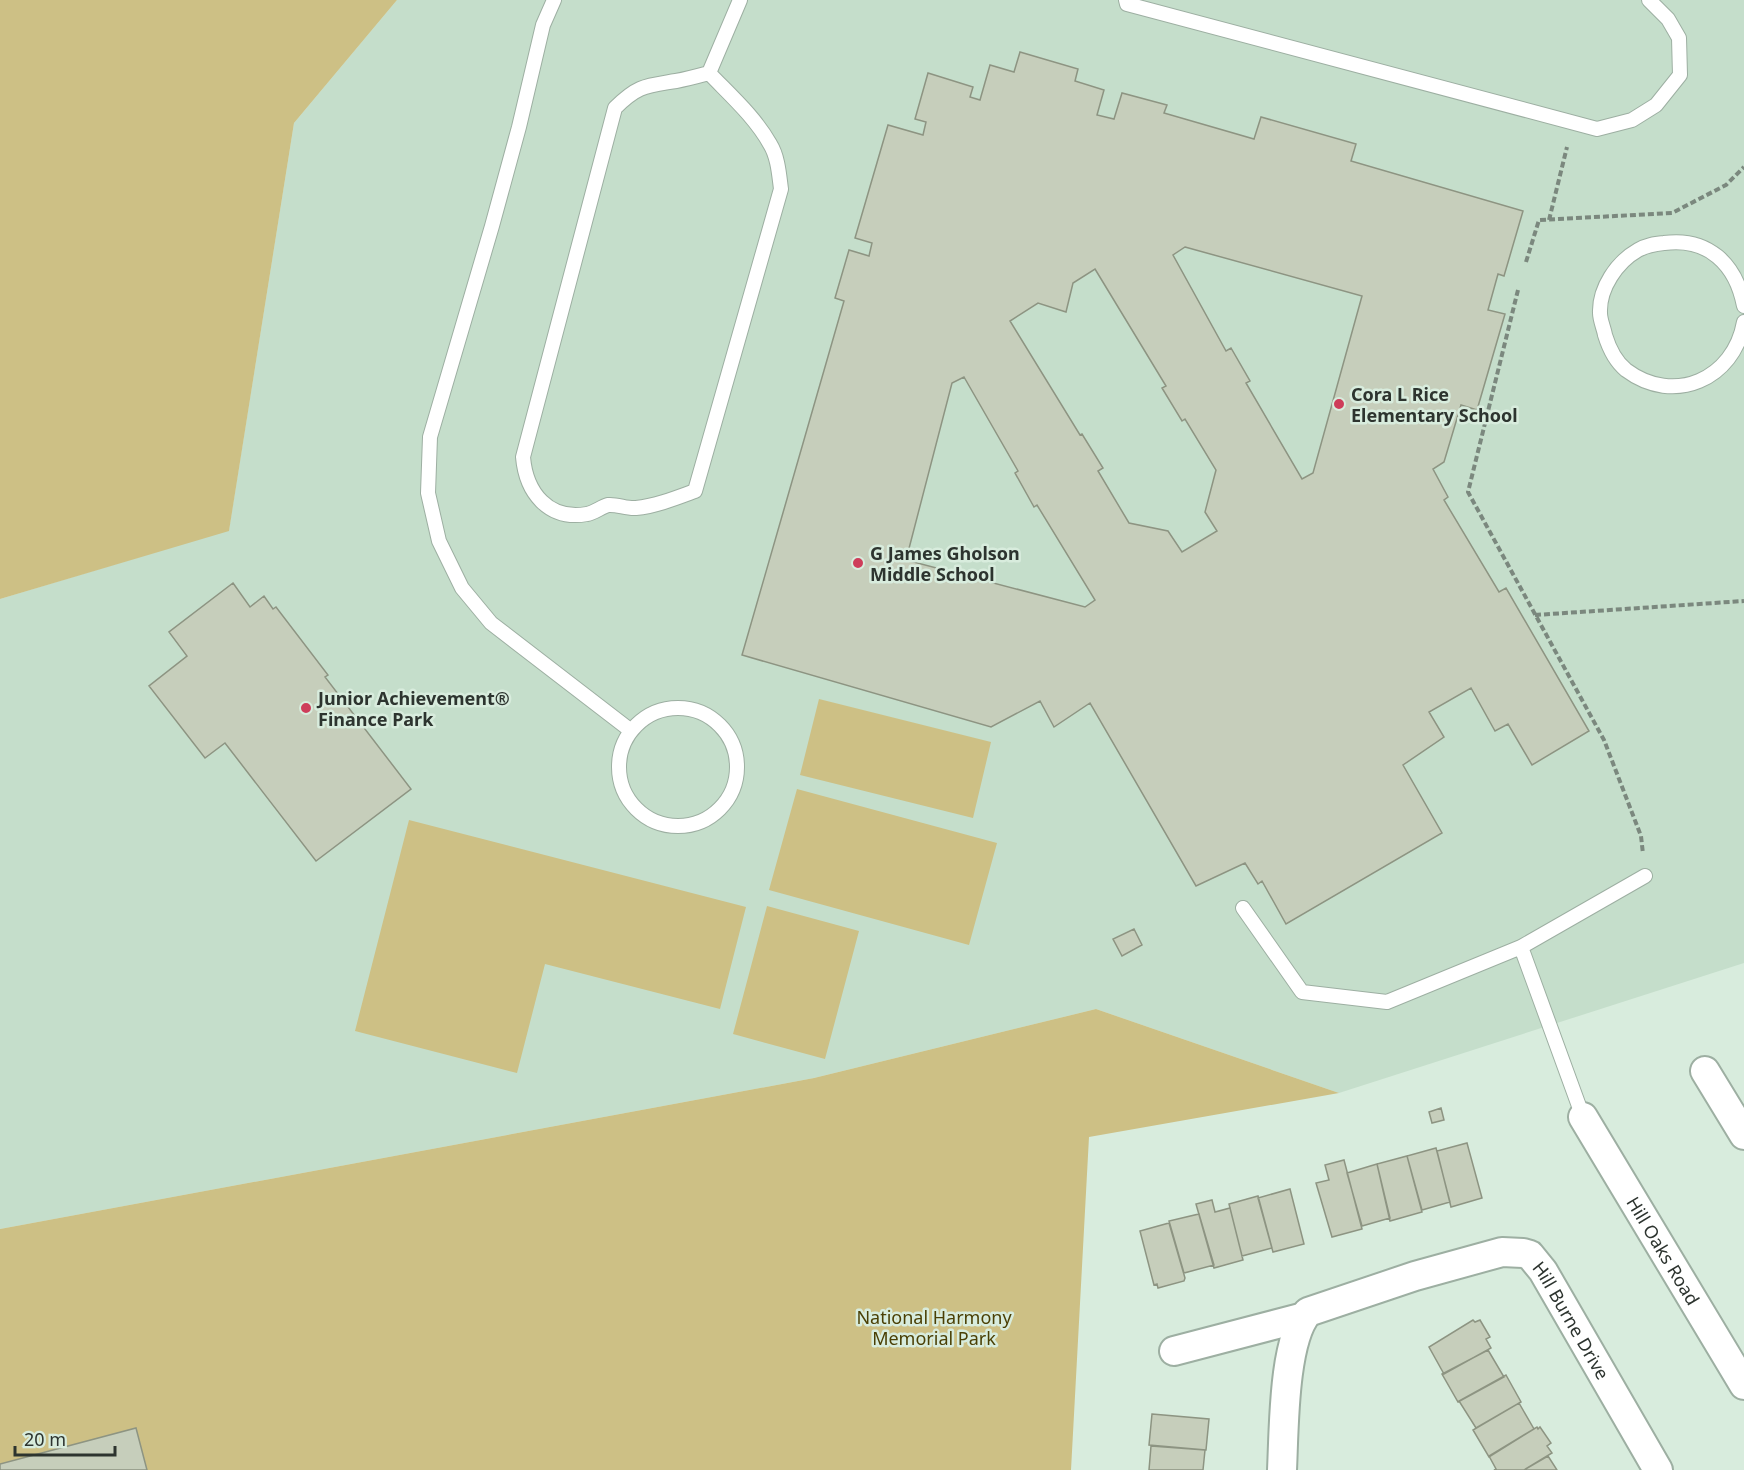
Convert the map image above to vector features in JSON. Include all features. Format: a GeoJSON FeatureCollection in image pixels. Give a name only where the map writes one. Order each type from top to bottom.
{"type":"FeatureCollection","features":[{"type":"Feature","properties":{"kind":"street"},"geometry":{"type":"LineString","coordinates":[[1705,1071],[1744,1135]]}},
{"type":"Feature","properties":{"kind":"street","name":"Hill Oaks Road"},"geometry":{"type":"LineString","coordinates":[[1584,1117],[1744,1385]]}},
{"type":"Feature","properties":{"kind":"street","name":"Hill Burne Drive"},"geometry":{"type":"LineString","coordinates":[[1304,1317],[1308,1312],[1319,1308],[1415,1276],[1493,1254],[1513,1252],[1530,1255],[1543,1271],[1658,1470]]}},
{"type":"Feature","properties":{"kind":"street"},"geometry":{"type":"LineString","coordinates":[[1174,1351],[1304,1317]]}},
{"type":"Feature","properties":{"kind":"street"},"geometry":{"type":"LineString","coordinates":[[1282,1470],[1288,1374],[1296,1334],[1304,1317]]}},
{"type":"Feature","properties":{"kind":"lane"},"geometry":{"type":"LineString","coordinates":[[554,0],[543,25],[519,127],[492,226],[430,437],[428,493],[443,550],[462,588],[491,623],[630,730]]}},
{"type":"Feature","properties":{"kind":"lane"},"geometry":{"type":"LineString","coordinates":[[709,74],[740,0]]}},
{"type":"Feature","properties":{"kind":"lane"},"geometry":{"type":"LineString","coordinates":[[1126,0],[1127,4],[1598,129],[1632,120],[1656,105],[1680,75],[1679,38],[1668,19],[1649,0]]}},
{"type":"Feature","properties":{"kind":"lane"},"geometry":{"type":"LineString","coordinates":[[709,74],[749,116],[771,145],[779,170],[781,189],[695,491],[664,502],[635,508],[609,505],[588,514],[568,515],[547,507],[531,490],[525,475],[523,457],[615,108],[627,96],[648,85],[709,74]]}},
{"type":"Feature","properties":{"kind":"lane"},"geometry":{"type":"LineString","coordinates":[[1744,306],[1740,287],[1728,266],[1705,248],[1681,241],[1647,245],[1625,258],[1604,288],[1600,314],[1609,350],[1625,369],[1655,385],[1681,387],[1708,378],[1728,362],[1741,338],[1744,322]]}},
{"type":"Feature","properties":{"kind":"lane"},"geometry":{"type":"LineString","coordinates":[[675,707],[696,710],[721,726],[733,744],[737,771],[733,791],[719,810],[702,822],[681,826],[660,824],[641,814],[628,799],[619,776],[619,756],[630,730],[646,717],[675,707]]}},
{"type":"Feature","properties":{"kind":"lane"},"geometry":{"type":"LineString","coordinates":[[1243,908],[1302,992],[1387,1002],[1521,947],[1645,876]]}},
{"type":"Feature","properties":{"kind":"lane"},"geometry":{"type":"LineString","coordinates":[[1521,947],[1584,1117]]}},
{"type":"Feature","properties":{"kind":"path"},"geometry":{"type":"LineString","coordinates":[[1549,220],[1568,147],[1558,144]]}},
{"type":"Feature","properties":{"kind":"path"},"geometry":{"type":"LineString","coordinates":[[1527,262],[1539,220],[1672,213],[1726,185],[1744,167]]}},
{"type":"Feature","properties":{"kind":"path"},"geometry":{"type":"LineString","coordinates":[[1518,290],[1468,492],[1604,740],[1641,836],[1645,876]]}},
{"type":"Feature","properties":{"kind":"path"},"geometry":{"type":"LineString","coordinates":[[1535,615],[1744,601]]}},
{"type":"Feature","properties":{"kind":"shaded area"},"geometry":{"type":"Polygon","coordinates":[[[397,0],[1744,0],[1744,963],[1339,1093],[1096,1009],[814,1078],[0,1229],[0,599],[229,530],[294,123],[397,0]]]}},
{"type":"Feature","properties":{"kind":"green space"},"geometry":{"type":"Polygon","coordinates":[[[0,0],[397,0],[294,123],[229,531],[0,599],[0,0]]]}},
{"type":"Feature","properties":{"kind":"green space"},"geometry":{"type":"Polygon","coordinates":[[[819,699],[991,742],[973,818],[800,775],[819,699]]]}},
{"type":"Feature","properties":{"kind":"green space"},"geometry":{"type":"Polygon","coordinates":[[[797,789],[997,843],[969,945],[769,890],[797,789]]]}},
{"type":"Feature","properties":{"kind":"green space"},"geometry":{"type":"Polygon","coordinates":[[[409,820],[746,907],[720,1009],[545,964],[517,1073],[355,1031],[409,820]]]}},
{"type":"Feature","properties":{"kind":"green space"},"geometry":{"type":"Polygon","coordinates":[[[767,906],[859,931],[825,1059],[733,1034],[767,906]]]}},
{"type":"Feature","properties":{"kind":"green space","name":"National Harmony Memorial Park"},"geometry":{"type":"Polygon","coordinates":[[[1096,1009],[1339,1093],[1089,1137],[1071,1470],[0,1470],[0,1229],[814,1078],[1096,1009]]]}},
{"type":"Feature","properties":{"kind":"building"},"geometry":{"type":"Polygon","coordinates":[[[1020,52],[1078,69],[1075,81],[1104,90],[1097,115],[1114,119],[1122,93],[1167,105],[1164,113],[1254,139],[1261,117],[1356,144],[1351,161],[1523,211],[1504,276],[1498,274],[1488,310],[1505,314],[1477,410],[1461,405],[1444,462],[1433,469],[1448,497],[1444,500],[1499,592],[1506,588],[1589,731],[1532,765],[1508,724],[1495,731],[1471,688],[1429,712],[1444,737],[1403,765],[1442,833],[1286,924],[1262,881],[1258,884],[1245,863],[1196,886],[1090,703],[1054,727],[1040,701],[991,727],[742,655],[844,301],[835,298],[849,250],[869,256],[872,243],[855,238],[888,125],[923,135],[926,122],[915,119],[928,73],[973,87],[970,97],[980,100],[990,65],[1014,72],[1020,52]],[[1185,247],[1173,255],[1226,351],[1231,348],[1250,381],[1246,383],[1302,479],[1313,473],[1362,296],[1185,247]],[[1095,269],[1073,283],[1066,312],[1038,303],[1010,321],[1103,468],[1098,471],[1129,523],[1168,531],[1182,552],[1217,531],[1205,512],[1216,470],[1185,419],[1182,421],[1162,388],[1166,386],[1095,269]],[[964,377],[952,383],[906,560],[1085,607],[1095,600],[1037,505],[1034,507],[1015,473],[1018,471],[964,377]]]}},
{"type":"Feature","properties":{"kind":"building"},"geometry":{"type":"Polygon","coordinates":[[[233,583],[250,607],[264,596],[273,609],[276,607],[328,675],[325,677],[411,789],[316,861],[225,743],[205,758],[149,686],[187,656],[169,632],[233,583]]]}},
{"type":"Feature","properties":{"kind":"building"},"geometry":{"type":"Polygon","coordinates":[[[1134,929],[1142,945],[1122,956],[1113,939],[1134,929]]]}},
{"type":"Feature","properties":{"kind":"building"},"geometry":{"type":"Polygon","coordinates":[[[1441,1108],[1444,1120],[1432,1123],[1429,1112],[1441,1108]]]}},
{"type":"Feature","properties":{"kind":"building"},"geometry":{"type":"Polygon","coordinates":[[[1467,1143],[1482,1198],[1451,1207],[1437,1151],[1467,1143]]]}},
{"type":"Feature","properties":{"kind":"building"},"geometry":{"type":"Polygon","coordinates":[[[1436,1148],[1450,1202],[1422,1210],[1407,1156],[1436,1148]]]}},
{"type":"Feature","properties":{"kind":"building"},"geometry":{"type":"Polygon","coordinates":[[[1407,1156],[1422,1212],[1390,1221],[1377,1164],[1407,1156]]]}},
{"type":"Feature","properties":{"kind":"building"},"geometry":{"type":"Polygon","coordinates":[[[1344,1160],[1362,1229],[1332,1237],[1316,1183],[1329,1180],[1325,1165],[1344,1160]]]}},
{"type":"Feature","properties":{"kind":"building"},"geometry":{"type":"Polygon","coordinates":[[[1377,1164],[1390,1218],[1362,1226],[1347,1173],[1377,1164]]]}},
{"type":"Feature","properties":{"kind":"building"},"geometry":{"type":"Polygon","coordinates":[[[1290,1189],[1304,1244],[1273,1252],[1258,1198],[1290,1189]]]}},
{"type":"Feature","properties":{"kind":"building"},"geometry":{"type":"Polygon","coordinates":[[[1258,1196],[1272,1248],[1242,1256],[1229,1204],[1258,1196]]]}},
{"type":"Feature","properties":{"kind":"building"},"geometry":{"type":"Polygon","coordinates":[[[1212,1200],[1215,1212],[1230,1208],[1243,1260],[1214,1268],[1196,1204],[1212,1200]]]}},
{"type":"Feature","properties":{"kind":"building"},"geometry":{"type":"Polygon","coordinates":[[[1199,1214],[1214,1265],[1184,1273],[1169,1221],[1199,1214]]]}},
{"type":"Feature","properties":{"kind":"building"},"geometry":{"type":"Polygon","coordinates":[[[1169,1223],[1185,1278],[1184,1281],[1158,1288],[1157,1284],[1154,1285],[1140,1231],[1169,1223]]]}},
{"type":"Feature","properties":{"kind":"building"},"geometry":{"type":"Polygon","coordinates":[[[1473,1320],[1475,1322],[1480,1320],[1490,1337],[1486,1339],[1491,1348],[1444,1374],[1429,1347],[1473,1320]]]}},
{"type":"Feature","properties":{"kind":"building"},"geometry":{"type":"Polygon","coordinates":[[[1488,1350],[1504,1377],[1458,1402],[1442,1374],[1488,1350]]]}},
{"type":"Feature","properties":{"kind":"building"},"geometry":{"type":"Polygon","coordinates":[[[1506,1375],[1521,1402],[1476,1428],[1459,1401],[1506,1375]]]}},
{"type":"Feature","properties":{"kind":"building"},"geometry":{"type":"Polygon","coordinates":[[[1519,1403],[1534,1429],[1489,1457],[1473,1430],[1519,1403]]]}},
{"type":"Feature","properties":{"kind":"building"},"geometry":{"type":"Polygon","coordinates":[[[1152,1414],[1209,1419],[1206,1450],[1149,1445],[1152,1414]]]}},
{"type":"Feature","properties":{"kind":"building"},"geometry":{"type":"Polygon","coordinates":[[[1537,1427],[1538,1429],[1540,1427],[1551,1443],[1547,1446],[1552,1453],[1524,1470],[1494,1470],[1496,1469],[1489,1456],[1537,1427]]]}},
{"type":"Feature","properties":{"kind":"building"},"geometry":{"type":"Polygon","coordinates":[[[136,1428],[147,1470],[0,1470],[0,1464],[136,1428]]]}},
{"type":"Feature","properties":{"kind":"building"},"geometry":{"type":"Polygon","coordinates":[[[1151,1446],[1205,1450],[1203,1470],[1149,1470],[1151,1446]]]}},
{"type":"Feature","properties":{"kind":"building"},"geometry":{"type":"Polygon","coordinates":[[[1548,1456],[1557,1470],[1524,1470],[1548,1456]]]}},
{"type":"Feature","properties":{"kind":"place","name":"Cora L Rice Elementary School"},"geometry":{"type":"Point","coordinates":[1339,404]}},
{"type":"Feature","properties":{"kind":"place","name":"G James Gholson Middle School"},"geometry":{"type":"Point","coordinates":[858,563]}},
{"type":"Feature","properties":{"kind":"place","name":"Junior Achievement® Finance Park"},"geometry":{"type":"Point","coordinates":[306,708]}}]}
